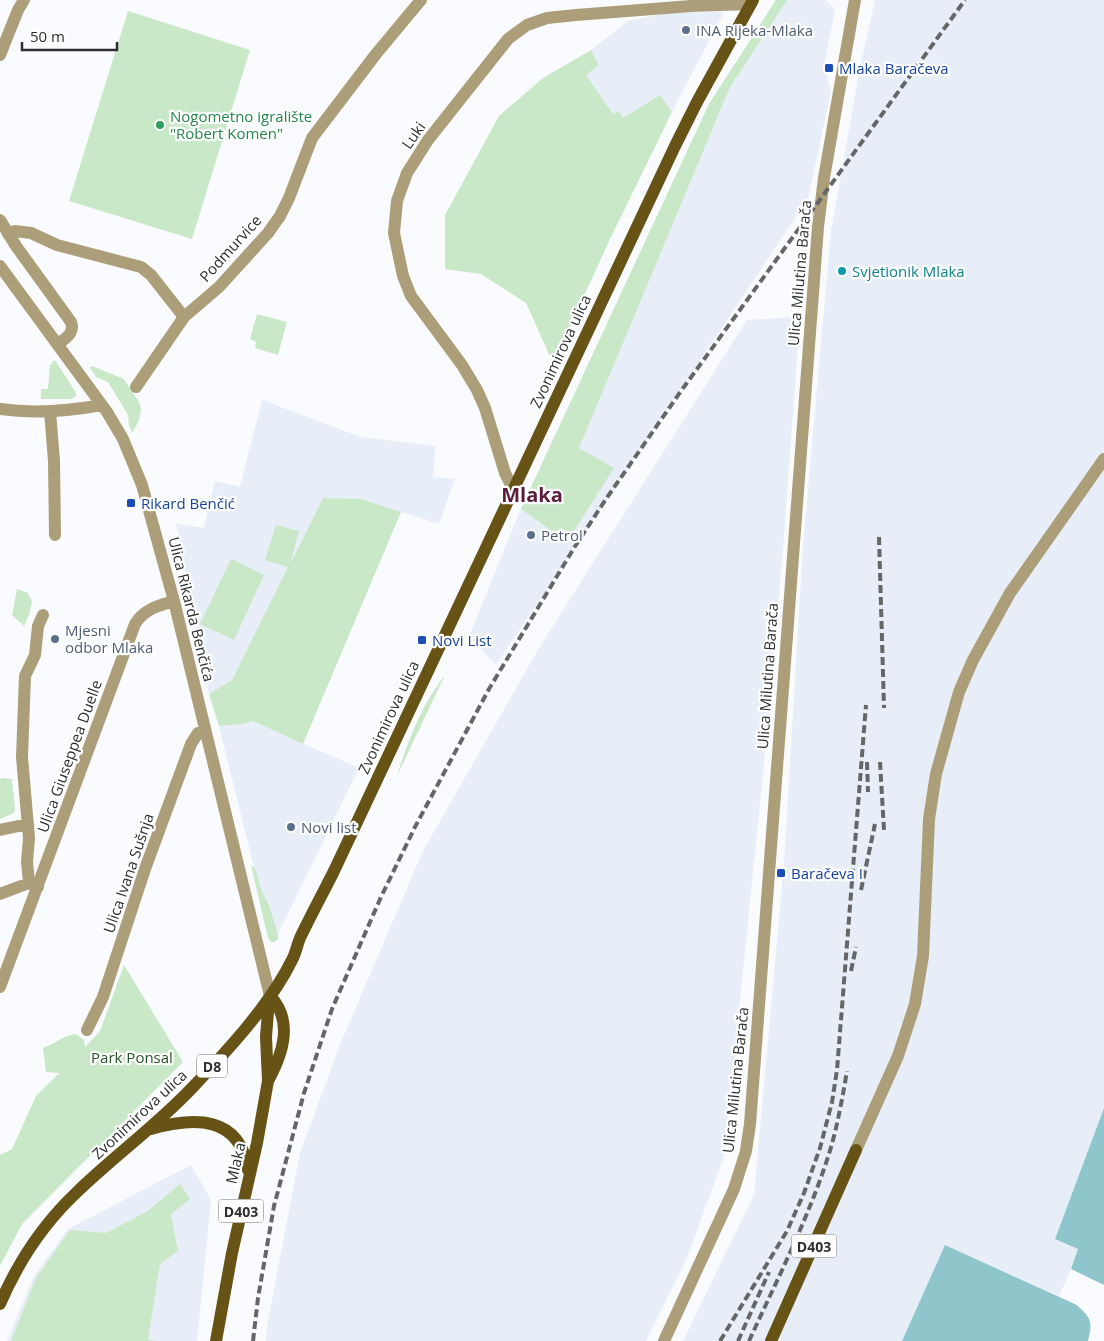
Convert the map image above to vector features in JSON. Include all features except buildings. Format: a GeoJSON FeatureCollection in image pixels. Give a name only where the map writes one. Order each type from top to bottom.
{"type":"FeatureCollection","features":[{"type":"Feature","properties":{"kind":"main road","name":"Zvonimirova ulica"},"geometry":{"type":"LineString","coordinates":[[0,1304],[9,1283],[24,1258],[59,1211],[77,1192],[149,1130],[192,1088],[238,1038],[270,996],[292,959],[679,137],[752,1]]}},
{"type":"Feature","properties":{"kind":"main road","name":"D403"},"geometry":{"type":"LineString","coordinates":[[268,1081],[278,1059],[285,1032],[282,1013],[270,996]]}},
{"type":"Feature","properties":{"kind":"main road","name":"D403"},"geometry":{"type":"LineString","coordinates":[[268,1081],[266,1029],[270,996]]}},
{"type":"Feature","properties":{"kind":"main road","name":"Mlaka"},"geometry":{"type":"LineString","coordinates":[[216,1341],[232,1253],[268,1081]]}},
{"type":"Feature","properties":{"kind":"main road"},"geometry":{"type":"LineString","coordinates":[[149,1130],[177,1123],[199,1122],[218,1125],[238,1140],[246,1156],[249,1175]]}},
{"type":"Feature","properties":{"kind":"main road","name":"D403"},"geometry":{"type":"LineString","coordinates":[[771,1341],[856,1150]]}},
{"type":"Feature","properties":{"kind":"street"},"geometry":{"type":"LineString","coordinates":[[0,55],[24,0]]}},
{"type":"Feature","properties":{"kind":"street","name":"Podmurvice"},"geometry":{"type":"LineString","coordinates":[[136,387],[184,317],[219,287],[268,233],[280,216],[289,198],[312,138],[376,54],[421,0]]}},
{"type":"Feature","properties":{"kind":"street"},"geometry":{"type":"LineString","coordinates":[[846,0],[850,23]]}},
{"type":"Feature","properties":{"kind":"street","name":"Ulica Milutina Barača"},"geometry":{"type":"LineString","coordinates":[[664,1341],[734,1189],[746,1151],[750,1124],[818,227],[824,178],[855,0]]}},
{"type":"Feature","properties":{"kind":"street","name":"Luki"},"geometry":{"type":"LineString","coordinates":[[513,489],[505,473],[485,408],[477,390],[462,365],[412,296],[403,276],[394,233],[397,201],[407,174],[433,134],[508,39],[526,24],[547,18],[566,16],[752,1]]}},
{"type":"Feature","properties":{"kind":"street"},"geometry":{"type":"LineString","coordinates":[[0,220],[8,234],[72,322],[71,334],[58,344]]}},
{"type":"Feature","properties":{"kind":"street"},"geometry":{"type":"LineString","coordinates":[[8,234],[15,232],[31,233],[56,245],[77,252],[141,267],[151,275],[184,317]]}},
{"type":"Feature","properties":{"kind":"street","name":"Ulica Rikarda Benčića"},"geometry":{"type":"LineString","coordinates":[[0,266],[102,404],[123,439],[142,485],[174,601],[270,996]]}},
{"type":"Feature","properties":{"kind":"street"},"geometry":{"type":"LineString","coordinates":[[0,409],[78,409],[102,404]]}},
{"type":"Feature","properties":{"kind":"street"},"geometry":{"type":"LineString","coordinates":[[50,410],[54,461],[55,535]]}},
{"type":"Feature","properties":{"kind":"street"},"geometry":{"type":"LineString","coordinates":[[856,1150],[898,1056],[915,1004],[923,956],[930,819],[936,774],[959,692],[973,660],[1010,593],[1104,459]]}},
{"type":"Feature","properties":{"kind":"street","name":"Ulica Giuseppea Duelle"},"geometry":{"type":"LineString","coordinates":[[1,984],[33,885],[134,624],[138,617],[148,610],[174,601]]}},
{"type":"Feature","properties":{"kind":"street","name":"Ulica Giuseppea Duelle"},"geometry":{"type":"LineString","coordinates":[[33,885],[27,862],[29,838],[22,756],[25,676],[36,655],[38,626],[43,615]]}},
{"type":"Feature","properties":{"kind":"street","name":"Ulica Ivana Sušnja"},"geometry":{"type":"LineString","coordinates":[[87,1030],[103,997],[145,869],[191,744],[198,734],[205,731]]}},
{"type":"Feature","properties":{"kind":"street","name":"Ulica Giuseppea Duelle"},"geometry":{"type":"LineString","coordinates":[[0,830],[28,824]]}},
{"type":"Feature","properties":{"kind":"street"},"geometry":{"type":"LineString","coordinates":[[0,894],[33,885]]}},
{"type":"Feature","properties":{"kind":"shaded area"},"geometry":{"type":"Polygon","coordinates":[[[776,0],[826,0],[835,10],[824,65],[831,91],[808,199],[496,665],[469,637],[521,508],[709,104],[776,0]]]}},
{"type":"Feature","properties":{"kind":"shaded area"},"geometry":{"type":"Polygon","coordinates":[[[875,0],[1104,0],[1104,1108],[1055,1238],[1078,1249],[1059,1296],[945,1245],[902,1341],[683,1341],[754,1195],[784,864],[803,545],[831,232],[860,67],[875,0]]]}},
{"type":"Feature","properties":{"kind":"shaded area"},"geometry":{"type":"Polygon","coordinates":[[[724,12],[672,112],[660,95],[622,119],[613,114],[586,75],[599,65],[591,50],[628,21],[665,13],[724,12]]]}},
{"type":"Feature","properties":{"kind":"shaded area"},"geometry":{"type":"Polygon","coordinates":[[[800,317],[783,549],[763,774],[724,1157],[687,1258],[646,1341],[266,1341],[267,1326],[300,1153],[341,1042],[423,851],[539,648],[747,320],[800,317]]]}},
{"type":"Feature","properties":{"kind":"shaded area"},"geometry":{"type":"Polygon","coordinates":[[[262,400],[361,437],[435,446],[433,477],[455,479],[439,524],[361,499],[323,498],[232,680],[209,694],[176,523],[204,528],[215,481],[240,487],[262,400]]]}},
{"type":"Feature","properties":{"kind":"shaded area","name":"Novi list"},"geometry":{"type":"Polygon","coordinates":[[[252,721],[359,768],[278,934],[252,859],[219,726],[243,724],[252,721]]]}},
{"type":"Feature","properties":{"kind":"shaded area"},"geometry":{"type":"Polygon","coordinates":[[[191,1165],[211,1200],[197,1341],[7,1341],[34,1276],[68,1229],[191,1165]]]}},
{"type":"Feature","properties":{"kind":"green space"},"geometry":{"type":"Polygon","coordinates":[[[776,0],[787,0],[730,87],[579,448],[614,468],[567,542],[521,509],[709,104],[776,0]]]}},
{"type":"Feature","properties":{"kind":"green space","name":"Nogometno igralište \"Robert Komen\""},"geometry":{"type":"Polygon","coordinates":[[[128,11],[250,50],[192,239],[69,201],[128,11]]]}},
{"type":"Feature","properties":{"kind":"green space"},"geometry":{"type":"Polygon","coordinates":[[[591,50],[599,65],[586,75],[613,114],[618,111],[623,118],[660,95],[672,112],[611,237],[553,363],[526,303],[481,274],[445,269],[445,215],[499,116],[543,78],[591,50]]]}},
{"type":"Feature","properties":{"kind":"green space"},"geometry":{"type":"Polygon","coordinates":[[[257,314],[287,322],[278,355],[255,348],[256,342],[250,339],[257,314]]]}},
{"type":"Feature","properties":{"kind":"green space"},"geometry":{"type":"Polygon","coordinates":[[[55,360],[76,393],[76,396],[72,399],[41,399],[41,389],[48,389],[50,365],[55,360]]]}},
{"type":"Feature","properties":{"kind":"green space"},"geometry":{"type":"Polygon","coordinates":[[[92,366],[124,379],[139,402],[141,409],[139,420],[133,432],[129,426],[128,415],[108,382],[96,377],[90,368],[92,366]]]}},
{"type":"Feature","properties":{"kind":"green space"},"geometry":{"type":"Polygon","coordinates":[[[323,498],[361,499],[401,512],[303,744],[253,721],[243,724],[219,726],[209,694],[232,680],[288,567],[265,560],[276,525],[299,531],[290,564],[323,498]]]}},
{"type":"Feature","properties":{"kind":"green space"},"geometry":{"type":"Polygon","coordinates":[[[231,559],[264,575],[234,640],[200,624],[231,559]]]}},
{"type":"Feature","properties":{"kind":"green space"},"geometry":{"type":"Polygon","coordinates":[[[17,589],[28,593],[32,602],[24,626],[12,615],[17,589]]]}},
{"type":"Feature","properties":{"kind":"green space"},"geometry":{"type":"Polygon","coordinates":[[[445,675],[397,776],[416,724],[436,687],[445,675]]]}},
{"type":"Feature","properties":{"kind":"green space"},"geometry":{"type":"Polygon","coordinates":[[[0,779],[12,779],[15,809],[14,813],[0,819],[0,779]]]}},
{"type":"Feature","properties":{"kind":"green space"},"geometry":{"type":"Polygon","coordinates":[[[251,865],[255,868],[278,934],[278,939],[274,942],[271,942],[268,938],[251,865]]]}},
{"type":"Feature","properties":{"kind":"green space","name":"Park Ponsal"},"geometry":{"type":"Polygon","coordinates":[[[124,965],[183,1062],[22,1224],[0,1266],[0,1155],[12,1149],[36,1096],[59,1073],[46,1072],[43,1048],[76,1034],[84,1040],[85,1047],[100,1031],[124,965]]]}},
{"type":"Feature","properties":{"kind":"green space"},"geometry":{"type":"Polygon","coordinates":[[[180,1184],[190,1199],[171,1214],[178,1251],[160,1264],[148,1339],[155,1341],[11,1341],[36,1278],[70,1230],[106,1233],[148,1211],[180,1184]]]}},
{"type":"Feature","properties":{"kind":"water"},"geometry":{"type":"Polygon","coordinates":[[[1104,1108],[1104,1285],[1071,1269],[1078,1249],[1055,1239],[1104,1108]]]}},
{"type":"Feature","properties":{"kind":"water"},"geometry":{"type":"Polygon","coordinates":[[[945,1245],[1077,1305],[1090,1321],[1088,1341],[902,1341],[945,1245]]]}},
{"type":"Feature","properties":{"kind":"pier"},"geometry":{"type":"Polygon","coordinates":[[[1060,1294],[1078,1303],[1091,1314],[1095,1326],[1091,1341],[1088,1341],[1092,1326],[1089,1316],[1077,1305],[1059,1296],[1060,1294]]]}},
{"type":"Feature","properties":{"kind":"railway"},"geometry":{"type":"LineString","coordinates":[[253,1341],[258,1298],[274,1206],[304,1093],[332,1009],[381,897],[415,827],[489,689],[574,548],[606,499],[681,391],[965,0]]}},
{"type":"Feature","properties":{"kind":"railway"},"geometry":{"type":"LineString","coordinates":[[879,537],[884,708]]}},
{"type":"Feature","properties":{"kind":"railway"},"geometry":{"type":"LineString","coordinates":[[720,1341],[787,1231],[804,1193],[820,1148],[832,1102],[837,1070],[866,705]]}},
{"type":"Feature","properties":{"kind":"railway"},"geometry":{"type":"LineString","coordinates":[[867,762],[868,792]]}},
{"type":"Feature","properties":{"kind":"railway"},"geometry":{"type":"LineString","coordinates":[[880,762],[884,830]]}},
{"type":"Feature","properties":{"kind":"railway"},"geometry":{"type":"LineString","coordinates":[[861,890],[875,824]]}},
{"type":"Feature","properties":{"kind":"railway"},"geometry":{"type":"LineString","coordinates":[[851,971],[856,947]]}},
{"type":"Feature","properties":{"kind":"railway"},"geometry":{"type":"LineString","coordinates":[[749,1341],[791,1250],[820,1180],[834,1136],[847,1071]]}},
{"type":"Feature","properties":{"kind":"railway"},"geometry":{"type":"LineString","coordinates":[[738,1341],[769,1272]]}},
{"type":"Feature","properties":{"kind":"place","name":"INA Rijeka-Mlaka"},"geometry":{"type":"Point","coordinates":[686,30]}},
{"type":"Feature","properties":{"kind":"place","name":"Mlaka Baračeva"},"geometry":{"type":"Point","coordinates":[829,68]}},
{"type":"Feature","properties":{"kind":"place","name":"Nogometno igralište \"Robert Komen\""},"geometry":{"type":"Point","coordinates":[160,125]}},
{"type":"Feature","properties":{"kind":"place","name":"Svjetionik Mlaka"},"geometry":{"type":"Point","coordinates":[842,271]}},
{"type":"Feature","properties":{"kind":"place","name":"Rikard Benčić"},"geometry":{"type":"Point","coordinates":[131,503]}},
{"type":"Feature","properties":{"kind":"place","name":"Petrol"},"geometry":{"type":"Point","coordinates":[531,535]}},
{"type":"Feature","properties":{"kind":"place","name":"Mjesni odbor Mlaka"},"geometry":{"type":"Point","coordinates":[55,639]}},
{"type":"Feature","properties":{"kind":"place","name":"Novi List"},"geometry":{"type":"Point","coordinates":[422,640]}},
{"type":"Feature","properties":{"kind":"place","name":"Novi list"},"geometry":{"type":"Point","coordinates":[291,827]}},
{"type":"Feature","properties":{"kind":"place","name":"Baračeva I"},"geometry":{"type":"Point","coordinates":[781,873]}},
{"type":"Feature","properties":{"kind":"district","name":"Mlaka"},"geometry":{"type":"Point","coordinates":[532,494]}}]}
